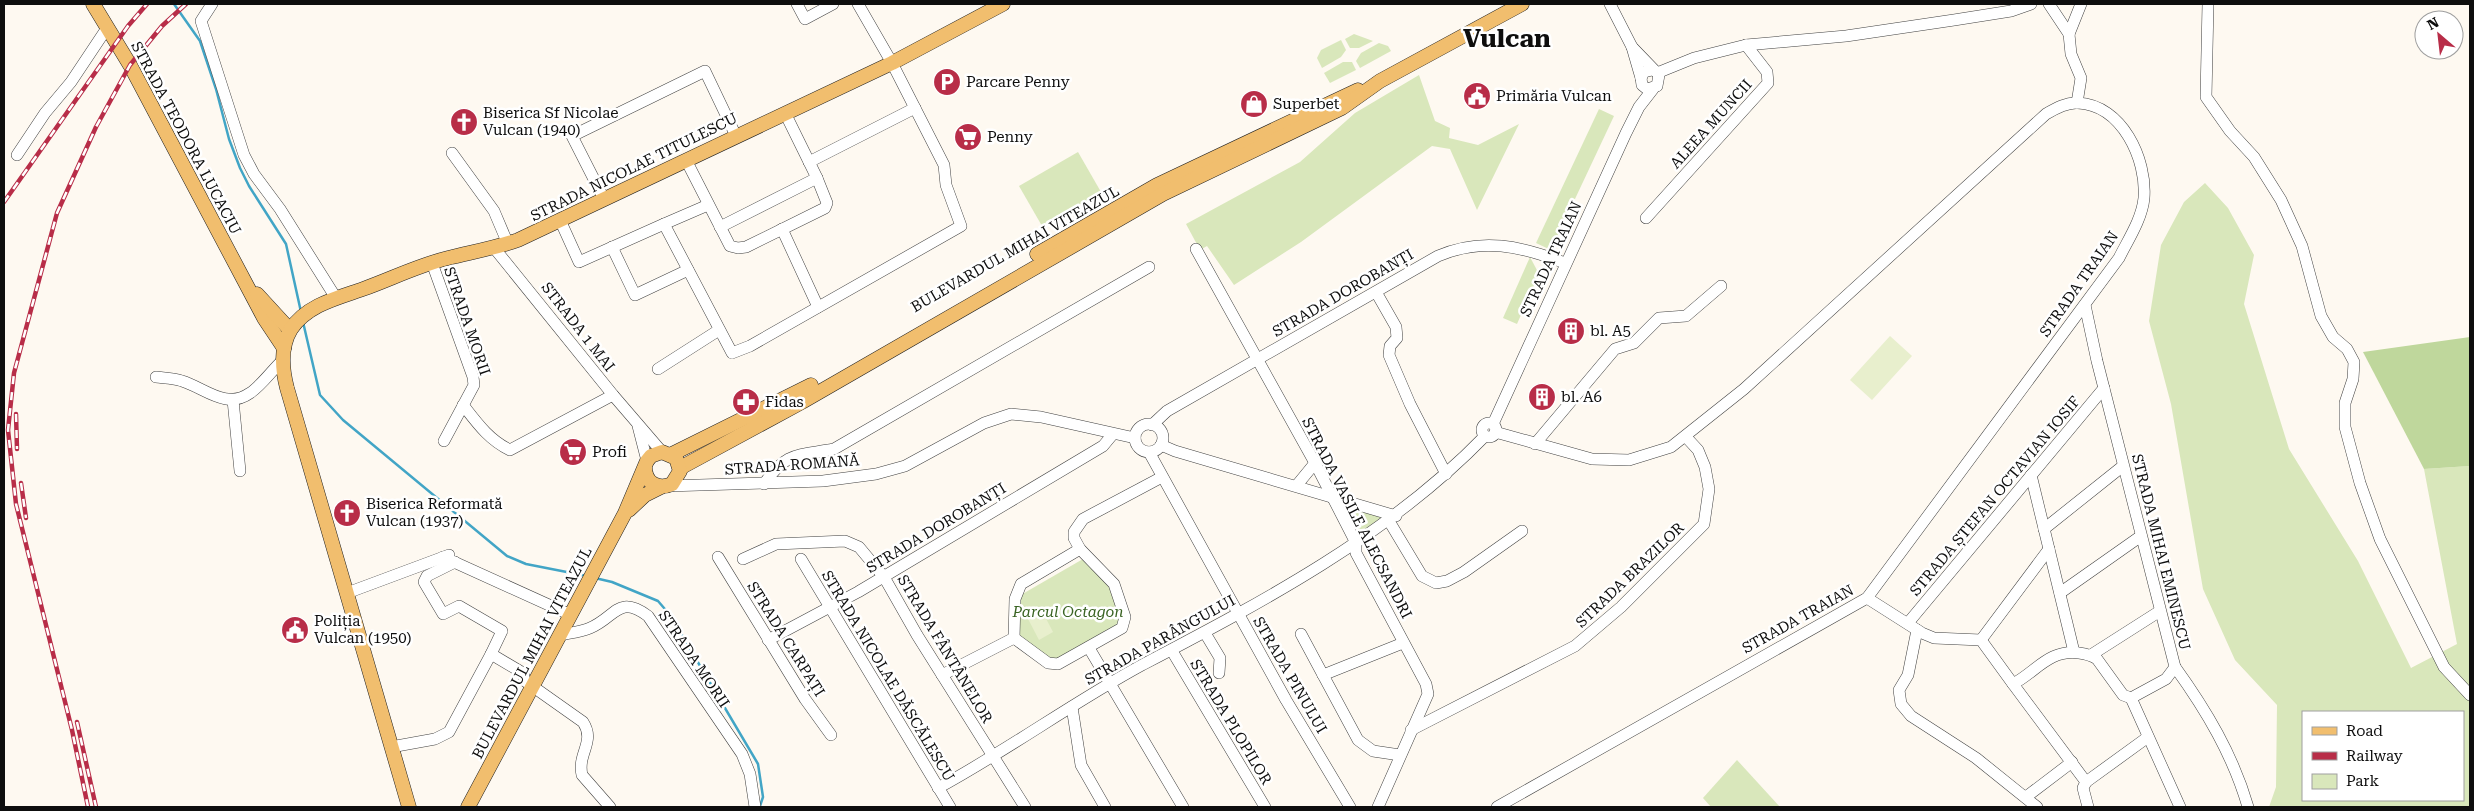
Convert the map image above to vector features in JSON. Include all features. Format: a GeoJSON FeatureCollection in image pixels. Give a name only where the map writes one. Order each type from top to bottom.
{"type":"FeatureCollection","features":[{"type":"Feature","properties":{"kind":"main road","name":"STRADA TEODORA LUCACIU"},"geometry":{"type":"LineString","coordinates":[[93,4],[130,65],[283,354]]}},
{"type":"Feature","properties":{"kind":"main road","name":"STRADA NICOLAE TITULESCU"},"geometry":{"type":"LineString","coordinates":[[298,321],[336,298],[432,263],[501,246],[560,220],[892,63],[1003,4]]}},
{"type":"Feature","properties":{"kind":"main road","name":"BULEVARDUL MIHAI VITEAZUL"},"geometry":{"type":"LineString","coordinates":[[667,453],[798,393],[1157,185],[1337,99],[1380,81],[1522,4]]}},
{"type":"Feature","properties":{"kind":"main road","name":"BULEVARDUL MIHAI VITEAZUL"},"geometry":{"type":"LineString","coordinates":[[679,471],[1163,194],[1342,108],[1380,81]]}},
{"type":"Feature","properties":{"kind":"main road","name":"STRADA TEODORA LUCACIU"},"geometry":{"type":"LineString","coordinates":[[250,289],[268,305],[298,321]]}},
{"type":"Feature","properties":{"kind":"main road"},"geometry":{"type":"LineString","coordinates":[[298,321],[283,354],[287,388],[410,807]]}},
{"type":"Feature","properties":{"kind":"main road"},"geometry":{"type":"LineString","coordinates":[[667,453],[679,471],[677,480],[664,486],[655,486],[647,478],[646,464],[651,456],[667,453]]}},
{"type":"Feature","properties":{"kind":"main road","name":"BULEVARDUL MIHAI VITEAZUL"},"geometry":{"type":"LineString","coordinates":[[468,807],[625,513],[646,464]]}},
{"type":"Feature","properties":{"kind":"main road","name":"BULEVARDUL MIHAI VITEAZUL"},"geometry":{"type":"LineString","coordinates":[[625,513],[645,495],[664,486]]}},
{"type":"Feature","properties":{"kind":"street"},"geometry":{"type":"LineString","coordinates":[[212,4],[200,21],[244,155],[254,174],[280,209],[336,298]]}},
{"type":"Feature","properties":{"kind":"street"},"geometry":{"type":"LineString","coordinates":[[797,4],[805,19],[833,4]]}},
{"type":"Feature","properties":{"kind":"street"},"geometry":{"type":"LineString","coordinates":[[664,224],[732,353],[750,346],[961,226],[946,186],[944,165],[892,63],[858,4]]}},
{"type":"Feature","properties":{"kind":"street","name":"STRADA TRAIAN"},"geometry":{"type":"LineString","coordinates":[[1392,518],[1446,474],[1491,431],[1565,263],[1639,107],[1656,78],[1632,47],[1610,4]]}},
{"type":"Feature","properties":{"kind":"street"},"geometry":{"type":"LineString","coordinates":[[1656,78],[1644,72],[1641,80],[1647,89],[1656,78],[1694,58],[1746,45],[1856,34],[2011,11],[2031,4]]}},
{"type":"Feature","properties":{"kind":"street"},"geometry":{"type":"LineString","coordinates":[[2049,4],[2069,34]]}},
{"type":"Feature","properties":{"kind":"street"},"geometry":{"type":"LineString","coordinates":[[1491,431],[1592,459],[1629,460],[1670,447],[1686,437],[1810,330],[2036,122],[2061,106],[2077,102],[2081,78],[2071,54],[2069,34],[2081,4]]}},
{"type":"Feature","properties":{"kind":"street"},"geometry":{"type":"LineString","coordinates":[[2208,4],[2206,97],[2230,130],[2254,157],[2281,200],[2302,246],[2321,316],[2333,337],[2347,349],[2354,362],[2352,379],[2344,403],[2345,426],[2360,484],[2380,539],[2444,667],[2470,695]]}},
{"type":"Feature","properties":{"kind":"street"},"geometry":{"type":"LineString","coordinates":[[17,155],[45,113],[71,82],[106,28]]}},
{"type":"Feature","properties":{"kind":"street","name":"ALEEA MUNCII"},"geometry":{"type":"LineString","coordinates":[[1646,218],[1768,83],[1767,72],[1746,45]]}},
{"type":"Feature","properties":{"kind":"street","name":"STRADA TRAIAN"},"geometry":{"type":"LineString","coordinates":[[1632,47],[1641,80],[1639,107]]}},
{"type":"Feature","properties":{"kind":"street"},"geometry":{"type":"LineString","coordinates":[[604,199],[572,136],[705,71],[736,136]]}},
{"type":"Feature","properties":{"kind":"street","name":"STRADA TRAIAN"},"geometry":{"type":"LineString","coordinates":[[1497,807],[1867,598],[2085,305],[2118,258],[2132,234],[2144,199],[2144,179],[2135,148],[2115,120],[2104,110],[2077,102]]}},
{"type":"Feature","properties":{"kind":"street"},"geometry":{"type":"LineString","coordinates":[[809,162],[915,108]]}},
{"type":"Feature","properties":{"kind":"street"},"geometry":{"type":"LineString","coordinates":[[686,160],[730,246],[738,248],[782,230],[825,208],[826,198],[785,113]]}},
{"type":"Feature","properties":{"kind":"street","name":"STRADA 1 MAI"},"geometry":{"type":"LineString","coordinates":[[452,153],[494,211],[501,246],[612,395],[637,425],[667,453]]}},
{"type":"Feature","properties":{"kind":"street"},"geometry":{"type":"LineString","coordinates":[[720,226],[817,178]]}},
{"type":"Feature","properties":{"kind":"street"},"geometry":{"type":"LineString","coordinates":[[560,220],[579,262],[708,205]]}},
{"type":"Feature","properties":{"kind":"street"},"geometry":{"type":"LineString","coordinates":[[782,230],[818,307]]}},
{"type":"Feature","properties":{"kind":"street"},"geometry":{"type":"LineString","coordinates":[[612,247],[635,295],[688,270]]}},
{"type":"Feature","properties":{"kind":"street","name":"STRADA DOROBANȚI"},"geometry":{"type":"LineString","coordinates":[[1152,424],[1167,411],[1438,256],[1459,247],[1512,247],[1529,250],[1565,263]]}},
{"type":"Feature","properties":{"kind":"street","name":"STRADA VASILE ALECSANDRI"},"geometry":{"type":"LineString","coordinates":[[1196,249],[1333,497],[1356,543],[1356,553],[1426,684],[1428,694],[1378,807]]}},
{"type":"Feature","properties":{"kind":"street","name":"STRADA MORII"},"geometry":{"type":"LineString","coordinates":[[432,263],[473,377],[474,385],[444,441]]}},
{"type":"Feature","properties":{"kind":"street"},"geometry":{"type":"LineString","coordinates":[[764,484],[776,466],[799,453],[834,449],[1149,267]]}},
{"type":"Feature","properties":{"kind":"street"},"geometry":{"type":"LineString","coordinates":[[1535,444],[1615,350],[1634,343],[1659,318],[1686,316],[1721,286]]}},
{"type":"Feature","properties":{"kind":"street"},"geometry":{"type":"LineString","coordinates":[[1376,292],[1396,327],[1397,338],[1390,346],[1389,355],[1410,404],[1446,474]]}},
{"type":"Feature","properties":{"kind":"street","name":"STRADA MIHAI EMINESCU"},"geometry":{"type":"LineString","coordinates":[[2085,305],[2123,466],[2175,667],[2166,679],[2131,698]]}},
{"type":"Feature","properties":{"kind":"street"},"geometry":{"type":"LineString","coordinates":[[658,369],[719,330]]}},
{"type":"Feature","properties":{"kind":"street"},"geometry":{"type":"LineString","coordinates":[[156,377],[184,381],[206,393],[233,400],[253,391],[283,354]]}},
{"type":"Feature","properties":{"kind":"street","name":"STRADA ȘTEFAN OCTAVIAN IOSIF"},"geometry":{"type":"LineString","coordinates":[[1913,626],[2031,475],[2104,388]]}},
{"type":"Feature","properties":{"kind":"street"},"geometry":{"type":"LineString","coordinates":[[463,405],[484,432],[498,444],[510,450],[612,395]]}},
{"type":"Feature","properties":{"kind":"street"},"geometry":{"type":"LineString","coordinates":[[233,400],[240,471]]}},
{"type":"Feature","properties":{"kind":"street","name":"STRADA ROMANĂ"},"geometry":{"type":"LineString","coordinates":[[664,486],[823,481],[890,471],[904,466],[984,423],[1010,414],[1041,417],[1135,438]]}},
{"type":"Feature","properties":{"kind":"street"},"geometry":{"type":"LineString","coordinates":[[1152,424],[1162,432],[1162,445],[1156,450],[1149,452],[1141,450],[1135,438],[1140,427],[1152,424]]}},
{"type":"Feature","properties":{"kind":"street","name":"STRADA 1 MAI"},"geometry":{"type":"LineString","coordinates":[[637,425],[646,464]]}},
{"type":"Feature","properties":{"kind":"street","name":"STRADA DOROBANȚI"},"geometry":{"type":"LineString","coordinates":[[768,640],[884,577],[1103,446],[1113,434]]}},
{"type":"Feature","properties":{"kind":"street","name":"STRADA BRAZILOR"},"geometry":{"type":"LineString","coordinates":[[1411,730],[1575,646],[1621,607],[1704,524],[1709,489],[1705,467],[1698,450],[1686,437]]}},
{"type":"Feature","properties":{"kind":"street"},"geometry":{"type":"LineString","coordinates":[[1162,445],[1175,451],[1244,472],[1297,485],[1392,518],[1422,576],[1436,583],[1464,572],[1522,531]]}},
{"type":"Feature","properties":{"kind":"street","name":"STRADA PINULUI"},"geometry":{"type":"LineString","coordinates":[[1149,452],[1238,614],[1350,807]]}},
{"type":"Feature","properties":{"kind":"street"},"geometry":{"type":"LineString","coordinates":[[1297,485],[1315,463]]}},
{"type":"Feature","properties":{"kind":"street"},"geometry":{"type":"LineString","coordinates":[[2044,528],[2123,466]]}},
{"type":"Feature","properties":{"kind":"street"},"geometry":{"type":"LineString","coordinates":[[679,471],[695,486]]}},
{"type":"Feature","properties":{"kind":"street"},"geometry":{"type":"LineString","coordinates":[[2031,475],[2074,652]]}},
{"type":"Feature","properties":{"kind":"street"},"geometry":{"type":"LineString","coordinates":[[1014,638],[1048,663],[1065,662],[1122,628],[1125,617],[1114,584],[1080,550],[1074,538],[1077,524],[1162,477]]}},
{"type":"Feature","properties":{"kind":"street","name":"STRADA PARÂNGULUI"},"geometry":{"type":"LineString","coordinates":[[938,788],[1110,684],[1238,614],[1356,543],[1392,518]]}},
{"type":"Feature","properties":{"kind":"street"},"geometry":{"type":"LineString","coordinates":[[2060,593],[2141,536]]}},
{"type":"Feature","properties":{"kind":"street","name":"STRADA FÂNTÂNELOR"},"geometry":{"type":"LineString","coordinates":[[743,559],[767,546],[787,542],[852,542],[860,546],[884,577],[1025,807]]}},
{"type":"Feature","properties":{"kind":"street"},"geometry":{"type":"LineString","coordinates":[[1980,640],[2049,549]]}},
{"type":"Feature","properties":{"kind":"street"},"geometry":{"type":"LineString","coordinates":[[1014,638],[1015,599],[1021,584],[1080,550]]}},
{"type":"Feature","properties":{"kind":"street","name":"STRADA CARPAȚI"},"geometry":{"type":"LineString","coordinates":[[718,557],[814,714],[830,735]]}},
{"type":"Feature","properties":{"kind":"street"},"geometry":{"type":"LineString","coordinates":[[392,748],[435,739],[449,732],[502,631],[459,606],[443,614],[424,582],[427,576],[449,558]]}},
{"type":"Feature","properties":{"kind":"street"},"geometry":{"type":"LineString","coordinates":[[347,593],[449,558],[571,614]]}},
{"type":"Feature","properties":{"kind":"street","name":"STRADA NICOLAE DĂSCĂLESCU"},"geometry":{"type":"LineString","coordinates":[[801,559],[950,807]]}},
{"type":"Feature","properties":{"kind":"street"},"geometry":{"type":"LineString","coordinates":[[1867,598],[1934,638],[1980,640]]}},
{"type":"Feature","properties":{"kind":"street","name":"STRADA MORII"},"geometry":{"type":"LineString","coordinates":[[560,635],[591,628],[626,606],[636,608],[648,616],[742,754],[750,774],[755,807]]}},
{"type":"Feature","properties":{"kind":"street"},"geometry":{"type":"LineString","coordinates":[[2092,655],[2160,611]]}},
{"type":"Feature","properties":{"kind":"street"},"geometry":{"type":"LineString","coordinates":[[1913,626],[1908,675],[1899,690],[1902,704],[1921,724],[1976,758],[2037,807]]}},
{"type":"Feature","properties":{"kind":"street"},"geometry":{"type":"LineString","coordinates":[[1205,633],[1220,658],[1219,673]]}},
{"type":"Feature","properties":{"kind":"street"},"geometry":{"type":"LineString","coordinates":[[1301,634],[1358,740],[1373,751],[1400,755]]}},
{"type":"Feature","properties":{"kind":"street"},"geometry":{"type":"LineString","coordinates":[[942,674],[1014,638]]}},
{"type":"Feature","properties":{"kind":"street"},"geometry":{"type":"LineString","coordinates":[[1980,640],[2086,782]]}},
{"type":"Feature","properties":{"kind":"street"},"geometry":{"type":"LineString","coordinates":[[1323,676],[1403,643]]}},
{"type":"Feature","properties":{"kind":"street"},"geometry":{"type":"LineString","coordinates":[[1089,648],[1184,807]]}},
{"type":"Feature","properties":{"kind":"street","name":"STRADA PLOPILOR"},"geometry":{"type":"LineString","coordinates":[[1172,651],[1265,807]]}},
{"type":"Feature","properties":{"kind":"street"},"geometry":{"type":"LineString","coordinates":[[2013,684],[2052,656],[2074,652],[2092,655],[2097,659],[2123,696],[2131,698],[2180,807]]}},
{"type":"Feature","properties":{"kind":"street"},"geometry":{"type":"LineString","coordinates":[[491,654],[523,673],[525,681],[583,722],[589,731],[588,740],[582,754],[582,774],[610,807]]}},
{"type":"Feature","properties":{"kind":"street"},"geometry":{"type":"LineString","coordinates":[[2175,667],[2209,717],[2230,758],[2248,807]]}},
{"type":"Feature","properties":{"kind":"street"},"geometry":{"type":"LineString","coordinates":[[1072,707],[1081,765],[1105,807]]}},
{"type":"Feature","properties":{"kind":"street"},"geometry":{"type":"LineString","coordinates":[[2088,807],[2083,788],[2086,782],[2148,737]]}},
{"type":"Feature","properties":{"kind":"street"},"geometry":{"type":"LineString","coordinates":[[2026,797],[2072,762]]}},
{"type":"Feature","properties":{"kind":"green space"},"geometry":{"type":"Polygon","coordinates":[[[1354,34],[1373,41],[1359,48],[1350,48],[1345,39],[1354,34]]]}},
{"type":"Feature","properties":{"kind":"green space"},"geometry":{"type":"Polygon","coordinates":[[[1341,40],[1346,50],[1341,57],[1322,68],[1317,58],[1321,50],[1341,40]]]}},
{"type":"Feature","properties":{"kind":"green space"},"geometry":{"type":"Polygon","coordinates":[[[1379,43],[1388,46],[1391,51],[1360,68],[1356,61],[1361,53],[1379,43]]]}},
{"type":"Feature","properties":{"kind":"green space"},"geometry":{"type":"Polygon","coordinates":[[[1343,62],[1352,62],[1356,70],[1330,83],[1324,73],[1343,62]]]}},
{"type":"Feature","properties":{"kind":"green space"},"geometry":{"type":"Polygon","coordinates":[[[1419,75],[1435,121],[1450,128],[1449,138],[1478,145],[1519,124],[1477,210],[1450,149],[1432,146],[1301,242],[1234,285],[1207,246],[1200,250],[1186,224],[1300,162],[1355,113],[1419,75]]]}},
{"type":"Feature","properties":{"kind":"green space"},"geometry":{"type":"Polygon","coordinates":[[[1599,109],[1614,116],[1551,250],[1536,243],[1599,109]]]}},
{"type":"Feature","properties":{"kind":"green space"},"geometry":{"type":"Polygon","coordinates":[[[1078,152],[1101,192],[1042,226],[1019,186],[1078,152]]]}},
{"type":"Feature","properties":{"kind":"green space"},"geometry":{"type":"Polygon","coordinates":[[[2205,183],[2228,208],[2254,255],[2244,304],[2289,449],[2358,561],[2411,668],[2457,644],[2424,469],[2470,466],[2470,807],[2269,807],[2276,787],[2277,705],[2235,660],[2203,589],[2171,404],[2149,321],[2161,245],[2184,202],[2205,183]]]}},
{"type":"Feature","properties":{"kind":"green space"},"geometry":{"type":"Polygon","coordinates":[[[1530,257],[1539,274],[1517,324],[1503,318],[1530,257]]]}},
{"type":"Feature","properties":{"kind":"green space"},"geometry":{"type":"Polygon","coordinates":[[[1890,336],[1912,356],[1872,400],[1850,380],[1890,336]]]}},
{"type":"Feature","properties":{"kind":"green space"},"geometry":{"type":"Polygon","coordinates":[[[2470,337],[2470,466],[2424,469],[2363,352],[2470,337]]]}},
{"type":"Feature","properties":{"kind":"green space"},"geometry":{"type":"Polygon","coordinates":[[[1349,507],[1381,517],[1381,519],[1363,530],[1359,530],[1346,512],[1349,507]]]}},
{"type":"Feature","properties":{"kind":"green space","name":"Parcul Octagon"},"geometry":{"type":"Polygon","coordinates":[[[1083,559],[1104,580],[1115,597],[1120,616],[1120,626],[1063,659],[1049,660],[1020,638],[1019,596],[1083,559]]]}},
{"type":"Feature","properties":{"kind":"green space"},"geometry":{"type":"Polygon","coordinates":[[[1040,607],[1053,632],[1039,640],[1026,615],[1040,607]]]}},
{"type":"Feature","properties":{"kind":"green space"},"geometry":{"type":"Polygon","coordinates":[[[1737,760],[1780,807],[1711,807],[1703,798],[1737,760]]]}},
{"type":"Feature","properties":{"kind":"waterway"},"geometry":{"type":"LineString","coordinates":[[174,4],[200,41],[216,89],[229,139],[240,168],[249,186],[286,244],[301,312]]}},
{"type":"Feature","properties":{"kind":"waterway"},"geometry":{"type":"LineString","coordinates":[[303,322],[320,395],[343,420],[507,556],[526,564],[587,576]]}},
{"type":"Feature","properties":{"kind":"waterway"},"geometry":{"type":"LineString","coordinates":[[595,578],[612,582],[658,601],[670,615],[758,764],[763,797],[760,806]]}},
{"type":"Feature","properties":{"kind":"railway"},"geometry":{"type":"LineString","coordinates":[[4,202],[128,26],[147,4]]}},
{"type":"Feature","properties":{"kind":"railway"},"geometry":{"type":"LineString","coordinates":[[88,807],[72,730],[16,504],[8,430],[14,373],[57,213],[96,127],[130,65],[162,26],[186,4]]}},
{"type":"Feature","properties":{"kind":"railway"},"geometry":{"type":"LineString","coordinates":[[16,414],[17,449]]}},
{"type":"Feature","properties":{"kind":"railway"},"geometry":{"type":"LineString","coordinates":[[21,483],[26,518]]}},
{"type":"Feature","properties":{"kind":"railway"},"geometry":{"type":"LineString","coordinates":[[77,722],[96,807]]}},
{"type":"Feature","properties":{"kind":"place","name":"Parcare Penny"},"geometry":{"type":"Point","coordinates":[947,82]}},
{"type":"Feature","properties":{"kind":"place","name":"Primăria Vulcan"},"geometry":{"type":"Point","coordinates":[1477,96]}},
{"type":"Feature","properties":{"kind":"place","name":"Superbet"},"geometry":{"type":"Point","coordinates":[1254,104]}},
{"type":"Feature","properties":{"kind":"place","name":"Biserica Sf Nicolae Vulcan (1940)"},"geometry":{"type":"Point","coordinates":[464,122]}},
{"type":"Feature","properties":{"kind":"place","name":"Penny"},"geometry":{"type":"Point","coordinates":[968,137]}},
{"type":"Feature","properties":{"kind":"place","name":"bl. A5"},"geometry":{"type":"Point","coordinates":[1571,331]}},
{"type":"Feature","properties":{"kind":"place","name":"bl. A6"},"geometry":{"type":"Point","coordinates":[1542,397]}},
{"type":"Feature","properties":{"kind":"place","name":"Fidas"},"geometry":{"type":"Point","coordinates":[746,402]}},
{"type":"Feature","properties":{"kind":"place","name":"Profi"},"geometry":{"type":"Point","coordinates":[573,452]}},
{"type":"Feature","properties":{"kind":"place","name":"Biserica Reformată Vulcan (1937)"},"geometry":{"type":"Point","coordinates":[347,513]}},
{"type":"Feature","properties":{"kind":"place","name":"Poliția Vulcan (1950)"},"geometry":{"type":"Point","coordinates":[295,630]}},
{"type":"Feature","properties":{"kind":"district","name":"Vulcan"},"geometry":{"type":"Point","coordinates":[1507,38]}}]}
